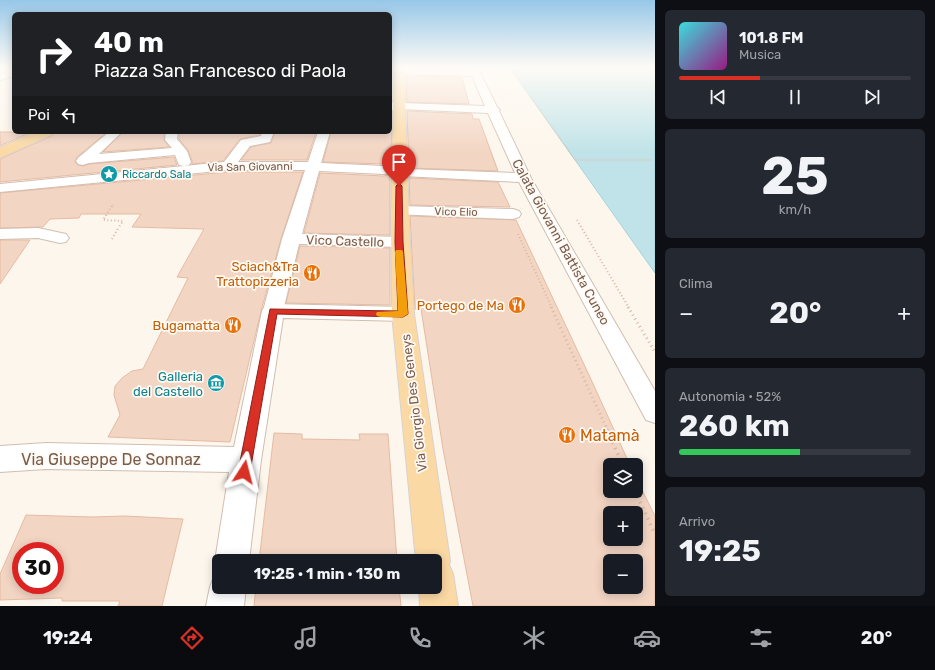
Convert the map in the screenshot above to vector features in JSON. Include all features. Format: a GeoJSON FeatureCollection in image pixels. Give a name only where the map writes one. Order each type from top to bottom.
{"type":"FeatureCollection","features":[{"type":"Feature","properties":{"kind":"main road","name":"Via Giorgio Des Geneys"},"geometry":{"type":"LineString","coordinates":[[396,106],[399,242],[403,314],[432,554]]}},
{"type":"Feature","properties":{"kind":"main road"},"geometry":{"type":"LineString","coordinates":[[0,154],[7,147],[41,134]]}},
{"type":"Feature","properties":{"kind":"main road"},"geometry":{"type":"LineString","coordinates":[[438,594],[439,606]]}},
{"type":"Feature","properties":{"kind":"street","name":"Calata Giovanni Battista Cuneo"},"geometry":{"type":"LineString","coordinates":[[487,96],[524,178],[655,413]]}},
{"type":"Feature","properties":{"kind":"street"},"geometry":{"type":"LineString","coordinates":[[396,106],[494,110]]}},
{"type":"Feature","properties":{"kind":"street"},"geometry":{"type":"LineString","coordinates":[[71,181],[85,159],[114,134]]}},
{"type":"Feature","properties":{"kind":"street"},"geometry":{"type":"LineString","coordinates":[[228,166],[246,143],[266,139],[267,134]]}},
{"type":"Feature","properties":{"kind":"street"},"geometry":{"type":"LineString","coordinates":[[233,554],[246,460],[273,311],[311,167],[323,134]]}},
{"type":"Feature","properties":{"kind":"street"},"geometry":{"type":"LineString","coordinates":[[85,159],[129,154],[176,142],[187,169]]}},
{"type":"Feature","properties":{"kind":"street","name":"Via San Giovanni"},"geometry":{"type":"LineString","coordinates":[[0,188],[228,166],[311,167],[524,178]]}},
{"type":"Feature","properties":{"kind":"street","name":"Vico Elio"},"geometry":{"type":"LineString","coordinates":[[399,211],[510,214]]}},
{"type":"Feature","properties":{"kind":"street"},"geometry":{"type":"LineString","coordinates":[[0,234],[38,233],[60,238]]}},
{"type":"Feature","properties":{"kind":"street","name":"Vico Castello"},"geometry":{"type":"LineString","coordinates":[[291,239],[399,242]]}},
{"type":"Feature","properties":{"kind":"street"},"geometry":{"type":"LineString","coordinates":[[273,311],[403,314]]}},
{"type":"Feature","properties":{"kind":"street","name":"Via Giuseppe De Sonnaz"},"geometry":{"type":"LineString","coordinates":[[0,459],[46,456],[246,460]]}},
{"type":"Feature","properties":{"kind":"street"},"geometry":{"type":"LineString","coordinates":[[225,606],[227,594]]}},
{"type":"Feature","properties":{"kind":"path"},"geometry":{"type":"LineString","coordinates":[[530,96],[575,160],[651,160]]}},
{"type":"Feature","properties":{"kind":"path"},"geometry":{"type":"LineString","coordinates":[[112,239],[123,221],[103,220],[114,204]]}},
{"type":"Feature","properties":{"kind":"path"},"geometry":{"type":"LineString","coordinates":[[510,214],[620,458]]}},
{"type":"Feature","properties":{"kind":"path"},"geometry":{"type":"LineString","coordinates":[[638,498],[655,534]]}},
{"type":"Feature","properties":{"kind":"water"},"geometry":{"type":"Polygon","coordinates":[[[530,96],[655,96],[655,273],[530,96]]]}},
{"type":"Feature","properties":{"kind":"building"},"geometry":{"type":"Polygon","coordinates":[[[407,96],[467,96],[469,104],[407,102],[407,96]]]}},
{"type":"Feature","properties":{"kind":"building"},"geometry":{"type":"Polygon","coordinates":[[[407,111],[472,114],[473,119],[479,119],[498,171],[409,168],[407,111]]]}},
{"type":"Feature","properties":{"kind":"building"},"geometry":{"type":"Polygon","coordinates":[[[0,132],[27,134],[0,146],[0,132]]]}},
{"type":"Feature","properties":{"kind":"building"},"geometry":{"type":"Polygon","coordinates":[[[53,134],[105,134],[77,157],[75,162],[78,165],[83,166],[89,164],[174,157],[177,165],[0,182],[0,159],[52,136],[53,134]]]}},
{"type":"Feature","properties":{"kind":"building"},"geometry":{"type":"Polygon","coordinates":[[[121,134],[164,134],[164,140],[169,147],[103,152],[121,134]]]}},
{"type":"Feature","properties":{"kind":"building"},"geometry":{"type":"Polygon","coordinates":[[[179,134],[260,134],[240,139],[223,161],[192,164],[188,150],[179,139],[179,134]]]}},
{"type":"Feature","properties":{"kind":"building"},"geometry":{"type":"Polygon","coordinates":[[[274,134],[315,134],[307,160],[241,160],[251,147],[271,143],[274,134]]]}},
{"type":"Feature","properties":{"kind":"building"},"geometry":{"type":"Polygon","coordinates":[[[330,134],[392,134],[391,167],[384,164],[323,162],[330,134]]]}},
{"type":"Feature","properties":{"kind":"building"},"geometry":{"type":"Polygon","coordinates":[[[228,172],[303,172],[281,239],[261,311],[230,442],[108,437],[120,415],[114,395],[115,386],[122,378],[132,371],[143,369],[188,278],[177,277],[204,229],[132,227],[141,214],[81,214],[79,218],[50,219],[43,227],[0,228],[0,193],[228,172]]]}},
{"type":"Feature","properties":{"kind":"building"},"geometry":{"type":"Polygon","coordinates":[[[320,173],[384,176],[390,174],[390,235],[304,233],[320,173]]]}},
{"type":"Feature","properties":{"kind":"building"},"geometry":{"type":"Polygon","coordinates":[[[409,178],[498,182],[510,207],[410,205],[409,178]]]}},
{"type":"Feature","properties":{"kind":"building"},"geometry":{"type":"Polygon","coordinates":[[[410,216],[516,220],[627,458],[603,458],[603,498],[643,498],[643,492],[655,516],[655,606],[473,606],[443,449],[421,309],[415,309],[410,216]]]}},
{"type":"Feature","properties":{"kind":"building"},"geometry":{"type":"Polygon","coordinates":[[[0,240],[30,240],[0,284],[0,240]]]}},
{"type":"Feature","properties":{"kind":"building"},"geometry":{"type":"Polygon","coordinates":[[[300,246],[390,248],[390,305],[286,303],[300,246]]]}},
{"type":"Feature","properties":{"kind":"building"},"geometry":{"type":"Polygon","coordinates":[[[274,433],[302,434],[302,439],[360,440],[359,434],[388,434],[397,554],[260,554],[274,433]]]}},
{"type":"Feature","properties":{"kind":"building"},"geometry":{"type":"Polygon","coordinates":[[[26,515],[91,517],[125,516],[183,519],[162,606],[118,606],[120,601],[62,601],[62,598],[0,600],[0,574],[12,547],[12,594],[64,594],[64,542],[14,542],[26,515]]]}},
{"type":"Feature","properties":{"kind":"building"},"geometry":{"type":"Polygon","coordinates":[[[255,594],[400,594],[401,606],[254,606],[255,594]]]}},
{"type":"Feature","properties":{"kind":"slow traffic"},"geometry":{"type":"LineString","coordinates":[[381,314],[403,314],[399,252]]}},
{"type":"Feature","properties":{"kind":"place","name":"Riccardo Sala"},"geometry":{"type":"Point","coordinates":[109,174]}},
{"type":"Feature","properties":{"kind":"place","name":"Sciach&Tra Trattopizzeria"},"geometry":{"type":"Point","coordinates":[312,273]}},
{"type":"Feature","properties":{"kind":"place","name":"Portego de Ma"},"geometry":{"type":"Point","coordinates":[517,305]}},
{"type":"Feature","properties":{"kind":"place","name":"Bugamatta"},"geometry":{"type":"Point","coordinates":[233,325]}},
{"type":"Feature","properties":{"kind":"place","name":"Galleria del Castello"},"geometry":{"type":"Point","coordinates":[216,383]}},
{"type":"Feature","properties":{"kind":"place","name":"Matamà"},"geometry":{"type":"Point","coordinates":[567,435]}},
{"type":"Feature","properties":{"kind":"route"},"geometry":{"type":"LineString","coordinates":[[244,472],[273,311],[403,314],[400,274],[399,186]]}}]}
